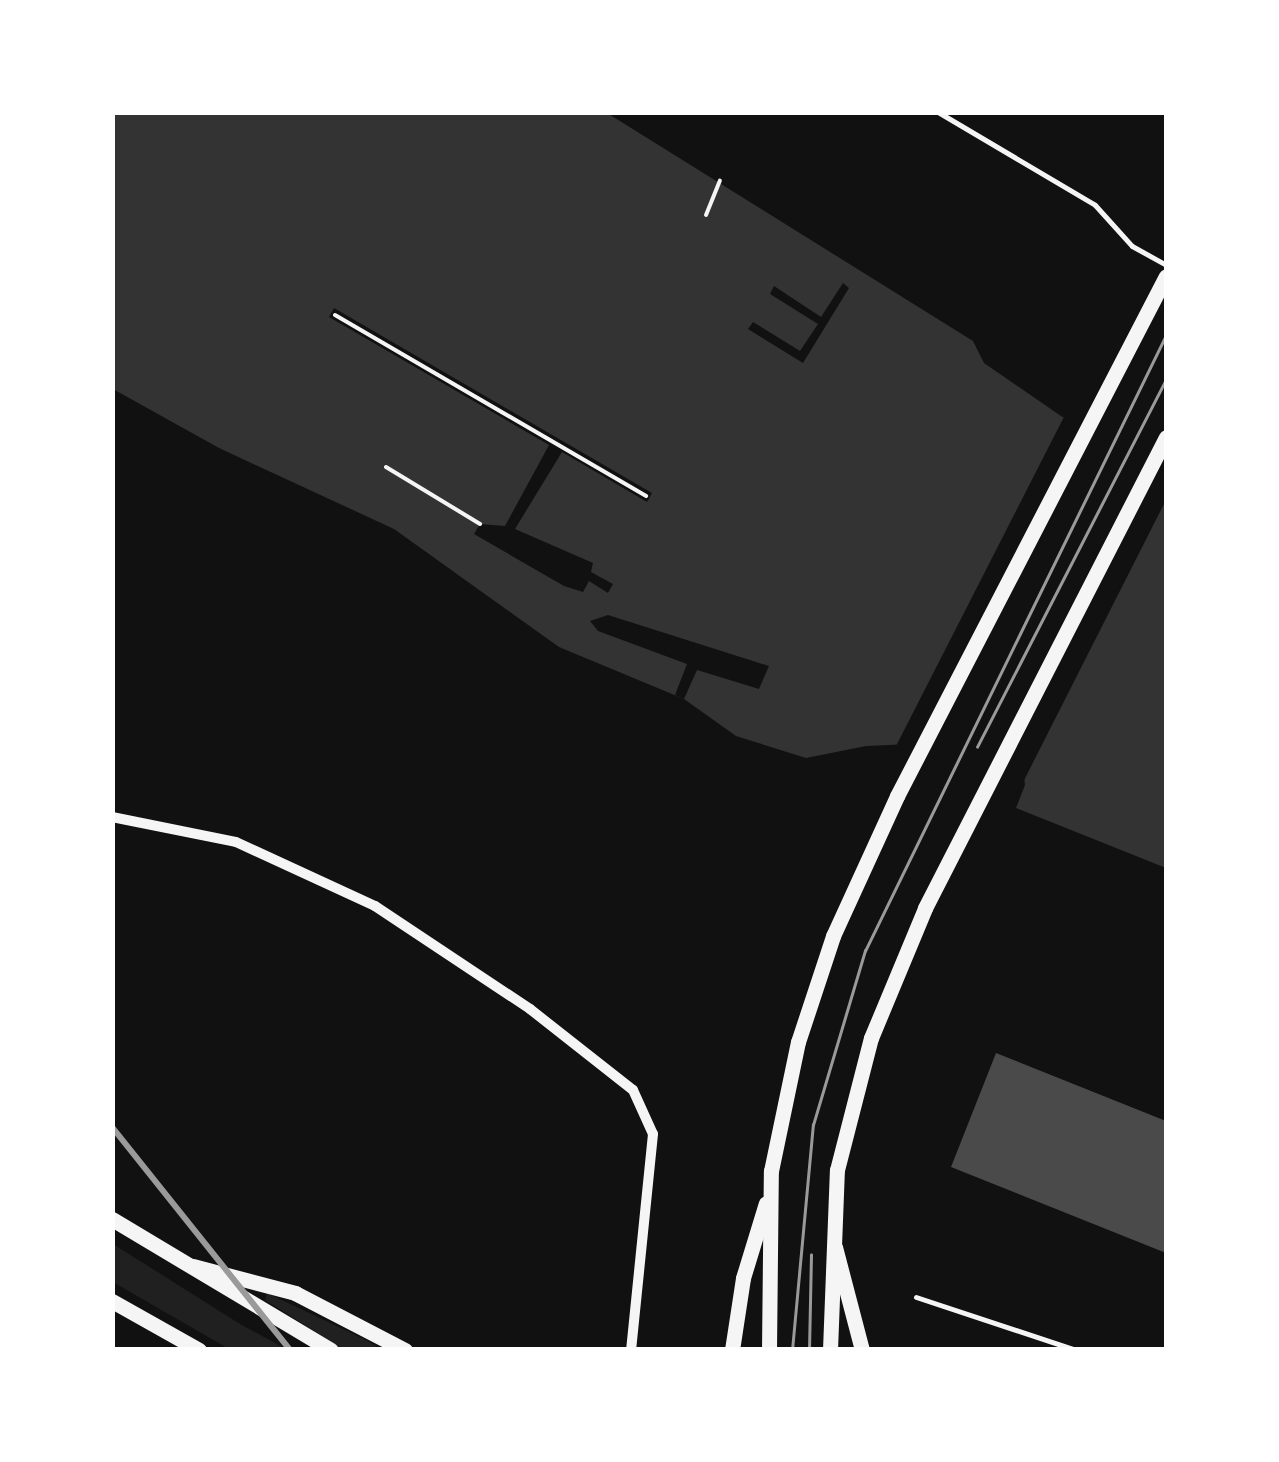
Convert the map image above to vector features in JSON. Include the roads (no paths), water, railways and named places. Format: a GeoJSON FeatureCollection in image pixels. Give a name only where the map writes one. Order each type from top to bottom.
{"type":"FeatureCollection","features":[{"type":"Feature","properties":{"kind":"main road"},"geometry":{"type":"LineString","coordinates":[[732,1350],[742,1278],[768,1200],[798,1042],[856,878],[1166,276]]}},
{"type":"Feature","properties":{"kind":"main road"},"geometry":{"type":"LineString","coordinates":[[830,1350],[832,1233],[848,1108],[925,908],[1166,437]]}},
{"type":"Feature","properties":{"kind":"main road"},"geometry":{"type":"LineString","coordinates":[[768,1200],[768,1350]]}},
{"type":"Feature","properties":{"kind":"main road"},"geometry":{"type":"LineString","coordinates":[[112,1219],[330,1350]]}},
{"type":"Feature","properties":{"kind":"main road"},"geometry":{"type":"LineString","coordinates":[[832,1233],[862,1350]]}},
{"type":"Feature","properties":{"kind":"main road"},"geometry":{"type":"LineString","coordinates":[[193,1266],[295,1293],[404,1350]]}},
{"type":"Feature","properties":{"kind":"main road"},"geometry":{"type":"LineString","coordinates":[[112,1301],[199,1350]]}},
{"type":"Feature","properties":{"kind":"street"},"geometry":{"type":"LineString","coordinates":[[112,817],[236,842],[374,906],[530,1009],[633,1090],[653,1134],[631,1350]]}},
{"type":"Feature","properties":{"kind":"lane"},"geometry":{"type":"LineString","coordinates":[[938,112],[1095,205],[1132,246],[1166,265]]}},
{"type":"Feature","properties":{"kind":"lane"},"geometry":{"type":"LineString","coordinates":[[916,1297],[1076,1350]]}},
{"type":"Feature","properties":{"kind":"tram line"},"geometry":{"type":"LineString","coordinates":[[792,1350],[813,1125],[865,951],[1166,335]]}},
{"type":"Feature","properties":{"kind":"tram line"},"geometry":{"type":"LineString","coordinates":[[977,747],[1166,380]]}},
{"type":"Feature","properties":{"kind":"tram line"},"geometry":{"type":"LineString","coordinates":[[809,1350],[811,1255]]}},
{"type":"Feature","properties":{"kind":"railway"},"geometry":{"type":"LineString","coordinates":[[112,1127],[290,1350]]}}]}
